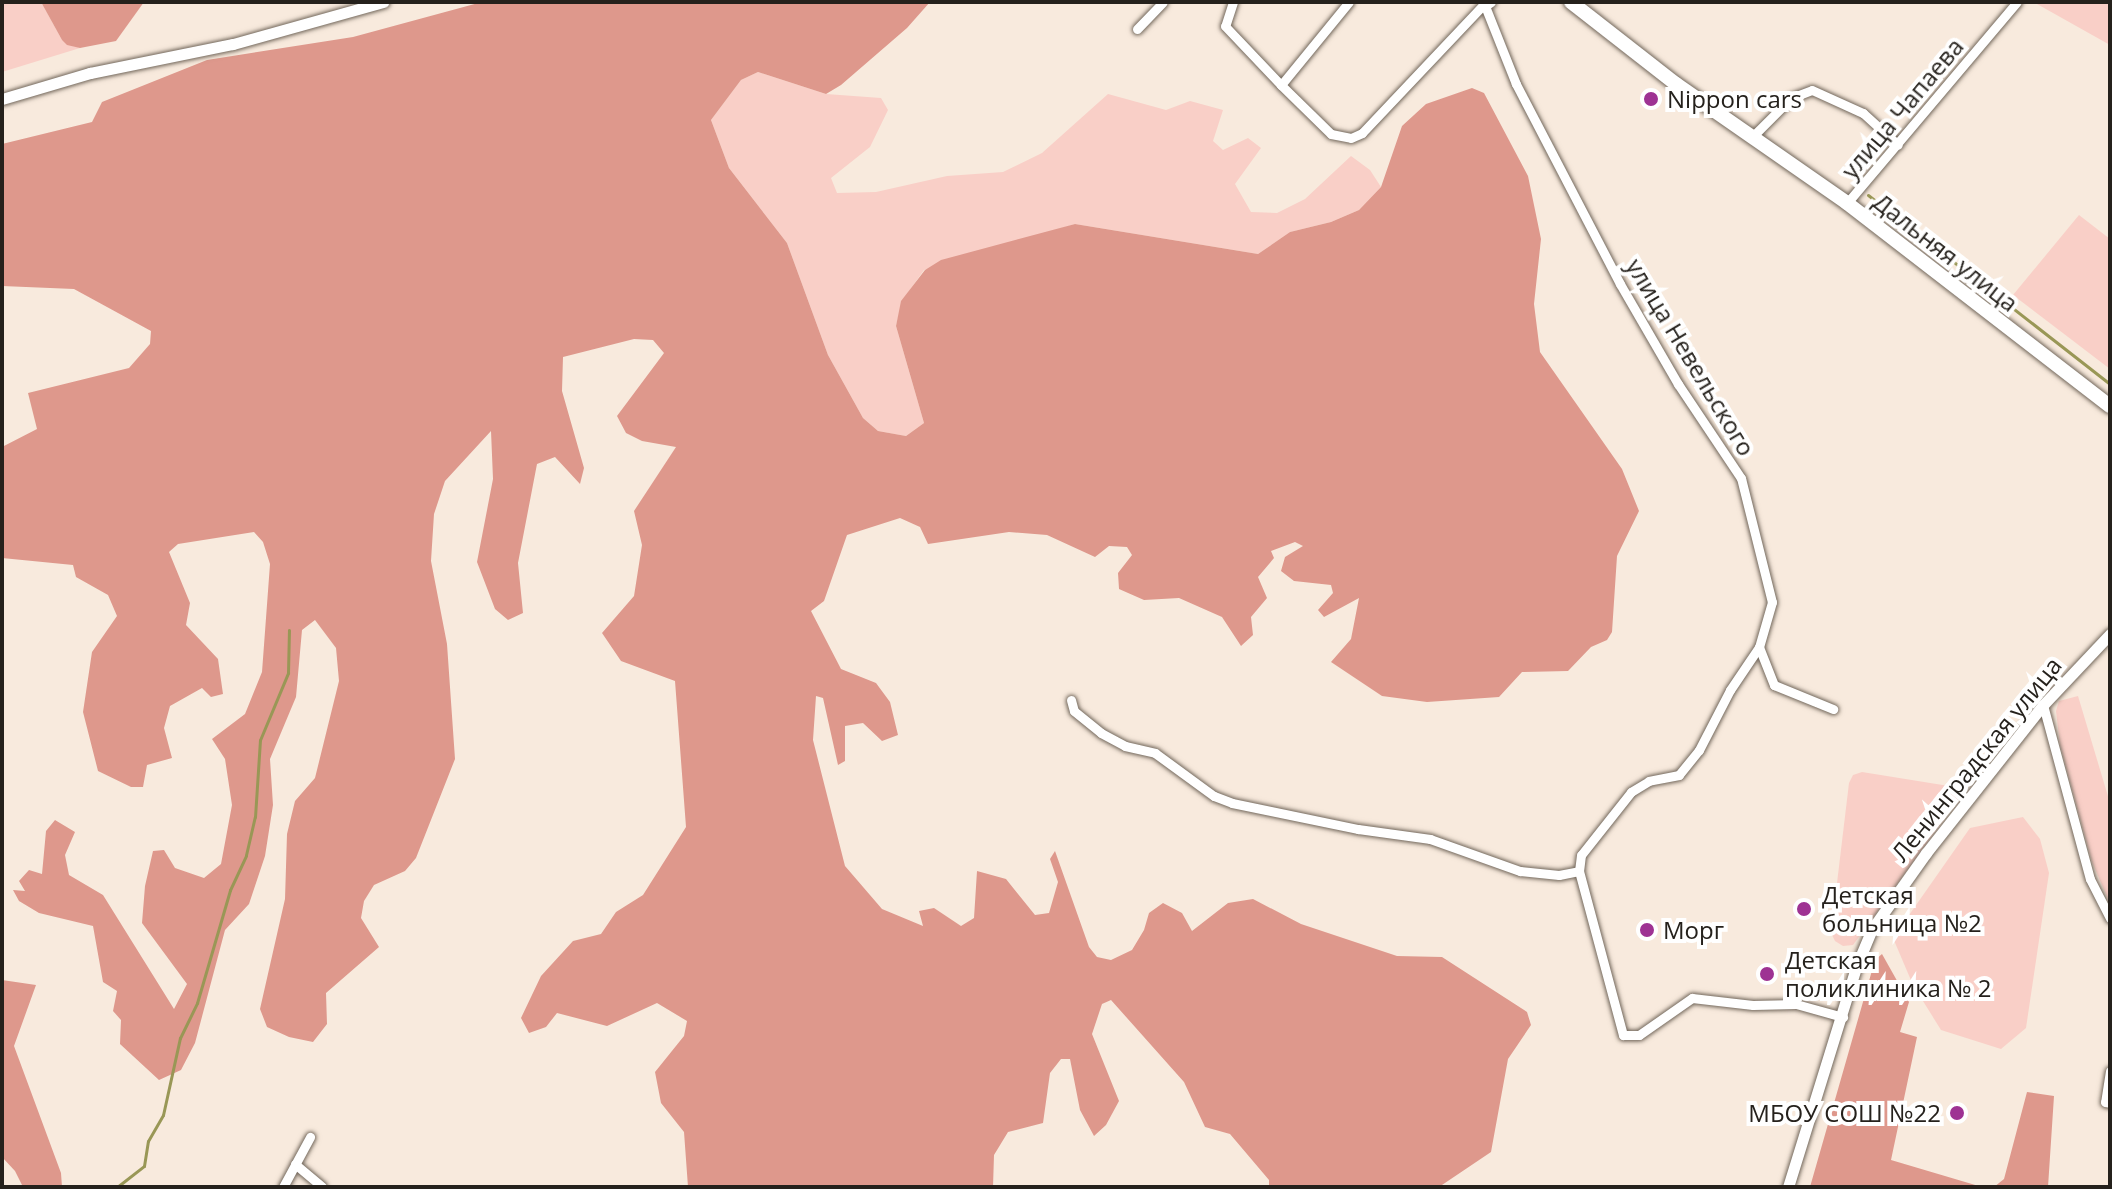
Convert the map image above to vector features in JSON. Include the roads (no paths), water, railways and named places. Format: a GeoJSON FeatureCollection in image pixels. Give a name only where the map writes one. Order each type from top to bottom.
{"type":"FeatureCollection","features":[{"type":"Feature","properties":{"kind":"main road","name":"Дальняя улица"},"geometry":{"type":"LineString","coordinates":[[1571,2],[1676,84],[1847,203],[2110,406]]}},
{"type":"Feature","properties":{"kind":"street"},"geometry":{"type":"LineString","coordinates":[[2,99],[90,73],[233,44],[383,2]]}},
{"type":"Feature","properties":{"kind":"street"},"geometry":{"type":"LineString","coordinates":[[1137,29],[1163,2]]}},
{"type":"Feature","properties":{"kind":"street"},"geometry":{"type":"LineString","coordinates":[[1233,2],[1225,26],[1331,134],[1351,138],[1362,133],[1486,3]]}},
{"type":"Feature","properties":{"kind":"street"},"geometry":{"type":"LineString","coordinates":[[1281,85],[1349,2]]}},
{"type":"Feature","properties":{"kind":"street","name":"улица Чапаева"},"geometry":{"type":"LineString","coordinates":[[1847,203],[2017,2]]}},
{"type":"Feature","properties":{"kind":"street","name":"улица Невельского"},"geometry":{"type":"LineString","coordinates":[[1486,3],[1516,84],[1620,284],[1678,384],[1741,478],[1772,602],[1759,647],[1730,690],[1699,750],[1679,775],[1649,781],[1631,792],[1581,855],[1579,871]]}},
{"type":"Feature","properties":{"kind":"street"},"geometry":{"type":"LineString","coordinates":[[1752,137],[1791,98],[1812,90],[1863,113],[1898,145]]}},
{"type":"Feature","properties":{"kind":"street","name":"Ленинградская улица"},"geometry":{"type":"LineString","coordinates":[[1788,1187],[1856,967],[1872,929],[1926,853],[2043,705],[2110,634]]}},
{"type":"Feature","properties":{"kind":"street"},"geometry":{"type":"LineString","coordinates":[[1759,647],[1774,685],[1833,709]]}},
{"type":"Feature","properties":{"kind":"street"},"geometry":{"type":"LineString","coordinates":[[1071,700],[1074,711],[1101,733],[1125,746],[1155,753],[1214,796],[1232,803],[1358,829],[1430,839],[1520,871],[1559,875],[1579,871],[1623,1035],[1639,1035],[1692,998],[1753,1005],[1796,1004],[1843,1017]]}},
{"type":"Feature","properties":{"kind":"street"},"geometry":{"type":"LineString","coordinates":[[2043,705],[2090,879],[2110,918]]}},
{"type":"Feature","properties":{"kind":"street"},"geometry":{"type":"LineString","coordinates":[[2110,1071],[2105,1102],[2110,1103]]}},
{"type":"Feature","properties":{"kind":"street"},"geometry":{"type":"LineString","coordinates":[[283,1187],[310,1137]]}},
{"type":"Feature","properties":{"kind":"street"},"geometry":{"type":"LineString","coordinates":[[295,1164],[322,1187]]}},
{"type":"Feature","properties":{"kind":"waterway"},"geometry":{"type":"LineString","coordinates":[[1868,195],[2110,384]]}},
{"type":"Feature","properties":{"kind":"waterway"},"geometry":{"type":"LineString","coordinates":[[117,1187],[144,1166],[148,1141],[163,1115],[180,1038],[197,1003],[230,890],[246,855],[255,817],[260,740],[288,673],[289,630]]}},
{"type":"Feature","properties":{"kind":"place","name":"Nippon cars"},"geometry":{"type":"Point","coordinates":[1651,99]}},
{"type":"Feature","properties":{"kind":"place","name":"Детская больница №2"},"geometry":{"type":"Point","coordinates":[1804,909]}},
{"type":"Feature","properties":{"kind":"place","name":"Морг"},"geometry":{"type":"Point","coordinates":[1647,930]}},
{"type":"Feature","properties":{"kind":"place","name":"Детская поликлиника № 2"},"geometry":{"type":"Point","coordinates":[1767,974]}},
{"type":"Feature","properties":{"kind":"place","name":"МБОУ СОШ №22"},"geometry":{"type":"Point","coordinates":[1957,1113]}}]}
